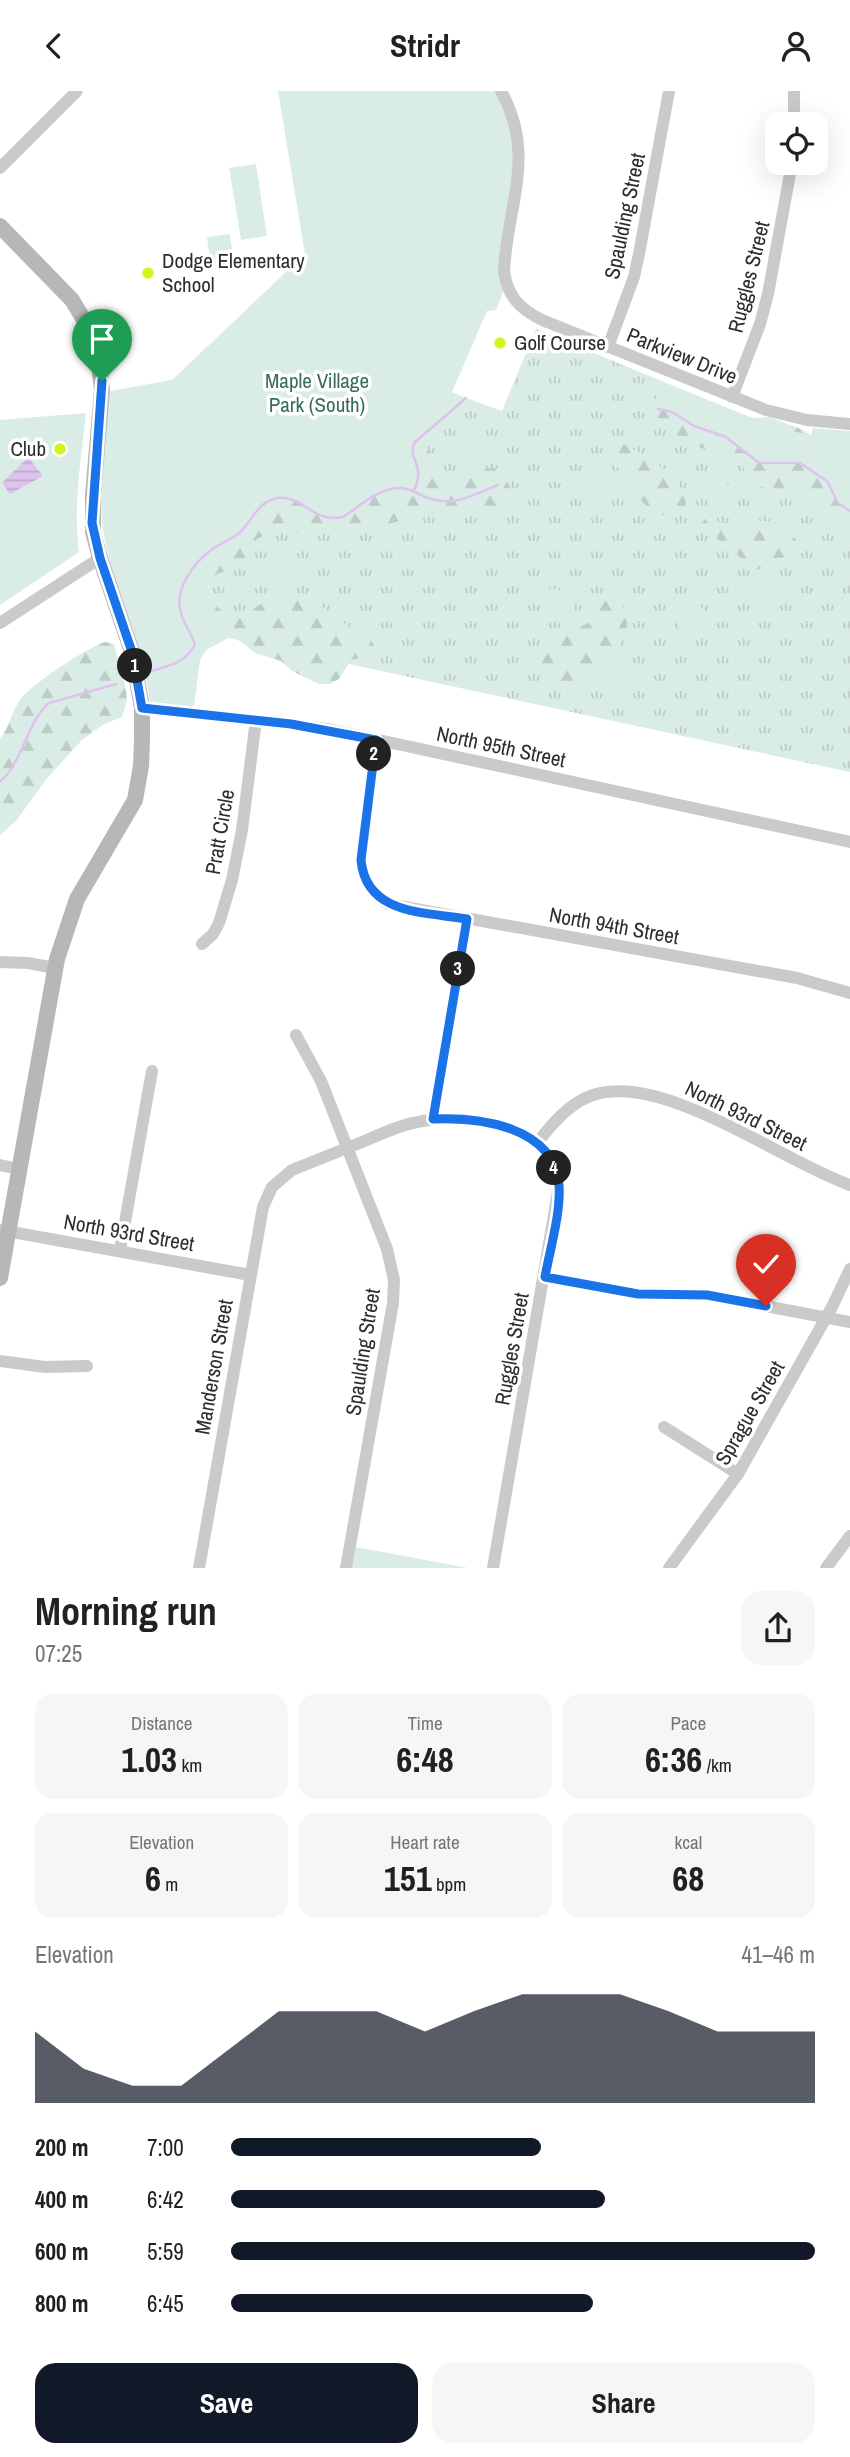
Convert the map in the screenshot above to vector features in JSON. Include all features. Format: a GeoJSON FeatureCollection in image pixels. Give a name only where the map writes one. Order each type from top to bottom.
{"type":"FeatureCollection","features":[{"type":"Feature","properties":{"kind":"street"},"geometry":{"type":"LineString","coordinates":[[0,168],[77,91]]}},
{"type":"Feature","properties":{"kind":"street","name":"Parkview Drive"},"geometry":{"type":"LineString","coordinates":[[501,91],[515,126],[520,159],[504,259],[507,287],[518,305],[531,315],[732,397],[786,415],[850,423]]}},
{"type":"Feature","properties":{"kind":"street","name":"Spaulding Street"},"geometry":{"type":"LineString","coordinates":[[608,347],[634,277],[668,91]]}},
{"type":"Feature","properties":{"kind":"street"},"geometry":{"type":"LineString","coordinates":[[794,91],[794,112]]}},
{"type":"Feature","properties":{"kind":"street","name":"Ruggles Street"},"geometry":{"type":"LineString","coordinates":[[732,397],[749,355],[768,294],[790,175]]}},
{"type":"Feature","properties":{"kind":"street"},"geometry":{"type":"LineString","coordinates":[[0,226],[72,300],[90,330],[97,350],[102,390],[92,523],[100,558],[132,652],[142,708],[141,766],[135,800],[77,899],[55,968],[19,1169],[4,1230],[0,1278]]}},
{"type":"Feature","properties":{"kind":"street"},"geometry":{"type":"LineString","coordinates":[[0,623],[100,558]]}},
{"type":"Feature","properties":{"kind":"street","name":"North 95th Street"},"geometry":{"type":"LineString","coordinates":[[142,708],[328,729],[850,842]]}},
{"type":"Feature","properties":{"kind":"street","name":"Pratt Circle"},"geometry":{"type":"LineString","coordinates":[[202,944],[213,934],[219,923],[232,880],[242,830],[256,720]]}},
{"type":"Feature","properties":{"kind":"street","name":"North 94th Street"},"geometry":{"type":"LineString","coordinates":[[376,740],[361,860],[364,879],[373,893],[396,907],[797,978],[850,993]]}},
{"type":"Feature","properties":{"kind":"street"},"geometry":{"type":"LineString","coordinates":[[433,1119],[467,919]]}},
{"type":"Feature","properties":{"kind":"street"},"geometry":{"type":"LineString","coordinates":[[0,962],[55,968]]}},
{"type":"Feature","properties":{"kind":"street","name":"Spaulding Street"},"geometry":{"type":"LineString","coordinates":[[296,1035],[321,1081],[393,1270],[394,1290],[346,1568]]}},
{"type":"Feature","properties":{"kind":"street"},"geometry":{"type":"LineString","coordinates":[[120,1250],[152,1071]]}},
{"type":"Feature","properties":{"kind":"street","name":"North 93rd Street"},"geometry":{"type":"LineString","coordinates":[[537,1143],[564,1113],[586,1098],[604,1092],[632,1093],[680,1104],[821,1174],[850,1185]]}},
{"type":"Feature","properties":{"kind":"street"},"geometry":{"type":"LineString","coordinates":[[347,1147],[403,1125],[433,1119],[459,1119],[502,1126],[526,1135],[537,1143]]}},
{"type":"Feature","properties":{"kind":"street","name":"Ruggles Street"},"geometry":{"type":"LineString","coordinates":[[493,1568],[559,1187],[552,1162],[537,1143]]}},
{"type":"Feature","properties":{"kind":"street","name":"Manderson Street"},"geometry":{"type":"LineString","coordinates":[[199,1568],[263,1207],[267,1196],[281,1178],[292,1170],[347,1147]]}},
{"type":"Feature","properties":{"kind":"street"},"geometry":{"type":"LineString","coordinates":[[0,1165],[19,1169]]}},
{"type":"Feature","properties":{"kind":"street","name":"North 93rd Street"},"geometry":{"type":"LineString","coordinates":[[4,1230],[250,1275]]}},
{"type":"Feature","properties":{"kind":"street","name":"Sprague Street"},"geometry":{"type":"LineString","coordinates":[[669,1568],[738,1474],[826,1318],[850,1269]]}},
{"type":"Feature","properties":{"kind":"street"},"geometry":{"type":"LineString","coordinates":[[545,1277],[638,1294],[707,1295],[850,1322]]}},
{"type":"Feature","properties":{"kind":"street"},"geometry":{"type":"LineString","coordinates":[[0,1361],[45,1367],[86,1366]]}},
{"type":"Feature","properties":{"kind":"street"},"geometry":{"type":"LineString","coordinates":[[664,1427],[738,1474]]}},
{"type":"Feature","properties":{"kind":"street"},"geometry":{"type":"LineString","coordinates":[[826,1568],[850,1537]]}},
{"type":"Feature","properties":{"kind":"green space","name":"Maple Village Park (South)"},"geometry":{"type":"Polygon","coordinates":[[[278,91],[496,91],[504,105],[515,152],[500,282],[503,292],[496,310],[487,311],[452,392],[466,398],[414,443],[413,454],[418,475],[414,490],[393,489],[384,492],[343,517],[323,516],[287,499],[278,499],[262,505],[238,534],[210,550],[207,614],[209,619],[228,633],[228,638],[206,650],[200,660],[194,707],[149,702],[142,659],[104,536],[101,502],[110,391],[172,380],[305,254],[278,91]]]}},
{"type":"Feature","properties":{"kind":"green space"},"geometry":{"type":"Polygon","coordinates":[[[256,164],[267,236],[241,240],[229,168],[256,164]]]}},
{"type":"Feature","properties":{"kind":"green space"},"geometry":{"type":"Polygon","coordinates":[[[230,234],[234,265],[211,269],[207,237],[230,234]]]}},
{"type":"Feature","properties":{"kind":"green space"},"geometry":{"type":"Polygon","coordinates":[[[536,329],[664,382],[651,410],[658,409],[850,511],[850,772],[228,638],[228,633],[207,614],[210,551],[412,449],[416,440],[466,398],[502,411],[536,329]]]}},
{"type":"Feature","properties":{"kind":"green space"},"geometry":{"type":"Polygon","coordinates":[[[664,382],[777,428],[811,435],[813,428],[850,431],[850,511],[838,503],[827,481],[800,463],[759,463],[726,437],[694,426],[672,412],[650,410],[664,382]]]}},
{"type":"Feature","properties":{"kind":"green space"},"geometry":{"type":"Polygon","coordinates":[[[655,404],[741,414],[754,418],[769,417],[816,438],[850,441],[850,530],[827,510],[802,494],[760,487],[753,483],[743,466],[674,433],[655,415],[655,404]]]}},
{"type":"Feature","properties":{"kind":"green space"},"geometry":{"type":"Polygon","coordinates":[[[86,413],[77,500],[79,552],[0,605],[0,420],[86,413]]]}},
{"type":"Feature","properties":{"kind":"green space"},"geometry":{"type":"Polygon","coordinates":[[[470,441],[483,442],[489,448],[481,463],[471,466],[462,463],[458,458],[460,448],[470,441]]]}},
{"type":"Feature","properties":{"kind":"green space"},"geometry":{"type":"Polygon","coordinates":[[[614,441],[650,459],[674,478],[686,501],[684,512],[671,516],[659,514],[638,497],[607,452],[608,443],[614,441]]]}},
{"type":"Feature","properties":{"kind":"green space"},"geometry":{"type":"Polygon","coordinates":[[[421,445],[428,448],[443,473],[449,476],[483,469],[495,468],[501,471],[508,484],[506,497],[498,505],[484,511],[448,516],[431,514],[381,527],[347,528],[327,533],[272,531],[257,539],[241,565],[217,574],[200,587],[202,514],[421,445]]]}},
{"type":"Feature","properties":{"kind":"green space"},"geometry":{"type":"Polygon","coordinates":[[[594,464],[605,469],[610,480],[605,491],[594,496],[583,491],[578,480],[583,469],[594,464]]]}},
{"type":"Feature","properties":{"kind":"green space"},"geometry":{"type":"Polygon","coordinates":[[[710,471],[726,481],[729,488],[725,497],[712,495],[701,486],[701,475],[710,471]]]}},
{"type":"Feature","properties":{"kind":"green space"},"geometry":{"type":"Polygon","coordinates":[[[705,519],[733,525],[773,522],[791,532],[800,551],[795,558],[773,559],[760,569],[750,570],[731,547],[703,531],[701,524],[705,519]]]}},
{"type":"Feature","properties":{"kind":"green space"},"geometry":{"type":"Polygon","coordinates":[[[285,560],[295,566],[297,580],[290,587],[278,587],[267,579],[265,571],[272,563],[285,560]]]}},
{"type":"Feature","properties":{"kind":"green space"},"geometry":{"type":"Polygon","coordinates":[[[765,584],[776,588],[780,599],[776,610],[765,614],[754,610],[750,599],[754,588],[765,584]]]}},
{"type":"Feature","properties":{"kind":"green space"},"geometry":{"type":"Polygon","coordinates":[[[550,589],[571,597],[576,603],[573,611],[561,614],[550,610],[546,594],[550,589]]]}},
{"type":"Feature","properties":{"kind":"green space"},"geometry":{"type":"Polygon","coordinates":[[[300,596],[320,605],[367,638],[376,648],[375,654],[351,660],[339,679],[330,684],[319,684],[292,671],[281,661],[255,653],[236,638],[217,634],[148,678],[129,610],[201,602],[216,606],[226,614],[239,616],[269,600],[289,601],[300,596]]]}},
{"type":"Feature","properties":{"kind":"green space"},"geometry":{"type":"Polygon","coordinates":[[[604,598],[619,604],[627,614],[627,628],[613,658],[602,671],[580,687],[572,687],[544,676],[538,664],[546,645],[553,638],[598,619],[600,602],[604,598]]]}},
{"type":"Feature","properties":{"kind":"green space"},"geometry":{"type":"Polygon","coordinates":[[[690,602],[701,606],[705,617],[701,628],[690,632],[679,628],[675,617],[679,606],[690,602]]]}},
{"type":"Feature","properties":{"kind":"green space"},"geometry":{"type":"Polygon","coordinates":[[[105,642],[114,644],[126,690],[127,700],[122,717],[104,724],[82,740],[48,777],[16,821],[0,835],[0,739],[17,705],[26,693],[47,676],[105,642]]]}},
{"type":"Feature","properties":{"kind":"green space"},"geometry":{"type":"Polygon","coordinates":[[[611,673],[633,679],[638,684],[637,692],[624,697],[606,693],[603,683],[611,673]]]}},
{"type":"Feature","properties":{"kind":"green space"},"geometry":{"type":"Polygon","coordinates":[[[356,1547],[468,1568],[352,1568],[356,1547]]]}},
{"type":"Feature","properties":{"kind":"shaded area"},"geometry":{"type":"Polygon","coordinates":[[[28,457],[43,476],[10,494],[2,483],[28,457]]]}},
{"type":"Feature","properties":{"kind":"waterway"},"geometry":{"type":"LineString","coordinates":[[414,490],[418,475],[413,454],[414,443],[466,398]]}},
{"type":"Feature","properties":{"kind":"waterway"},"geometry":{"type":"LineString","coordinates":[[658,409],[672,412],[694,426],[726,437],[759,463],[800,463],[827,481],[838,503],[850,511]]}},
{"type":"Feature","properties":{"kind":"waterway"},"geometry":{"type":"LineString","coordinates":[[152,671],[182,659],[195,644],[183,618],[179,601],[183,584],[193,568],[211,550],[239,533],[265,503],[287,498],[324,517],[333,518],[343,517],[374,496],[395,488],[407,489],[435,500],[454,501],[498,485]]}},
{"type":"Feature","properties":{"kind":"waterway"},"geometry":{"type":"LineString","coordinates":[[0,781],[14,765],[35,721],[49,703],[116,684]]}},
{"type":"Feature","properties":{"kind":"place","name":"Dodge Elementary School"},"geometry":{"type":"Point","coordinates":[148,273]}},
{"type":"Feature","properties":{"kind":"place","name":"Golf Course"},"geometry":{"type":"Point","coordinates":[500,343]}},
{"type":"Feature","properties":{"kind":"place","name":"Club"},"geometry":{"type":"Point","coordinates":[60,449]}},
{"type":"Feature","properties":{"kind":"route"},"geometry":{"type":"LineString","coordinates":[[102,381],[92,523],[100,558],[132,652],[142,708],[328,729],[376,740],[361,860],[364,879],[373,893],[388,904],[467,919],[433,1119],[459,1119],[511,1128],[542,1147],[552,1162],[559,1187],[545,1277],[638,1294],[707,1295],[766,1306]]}}]}
